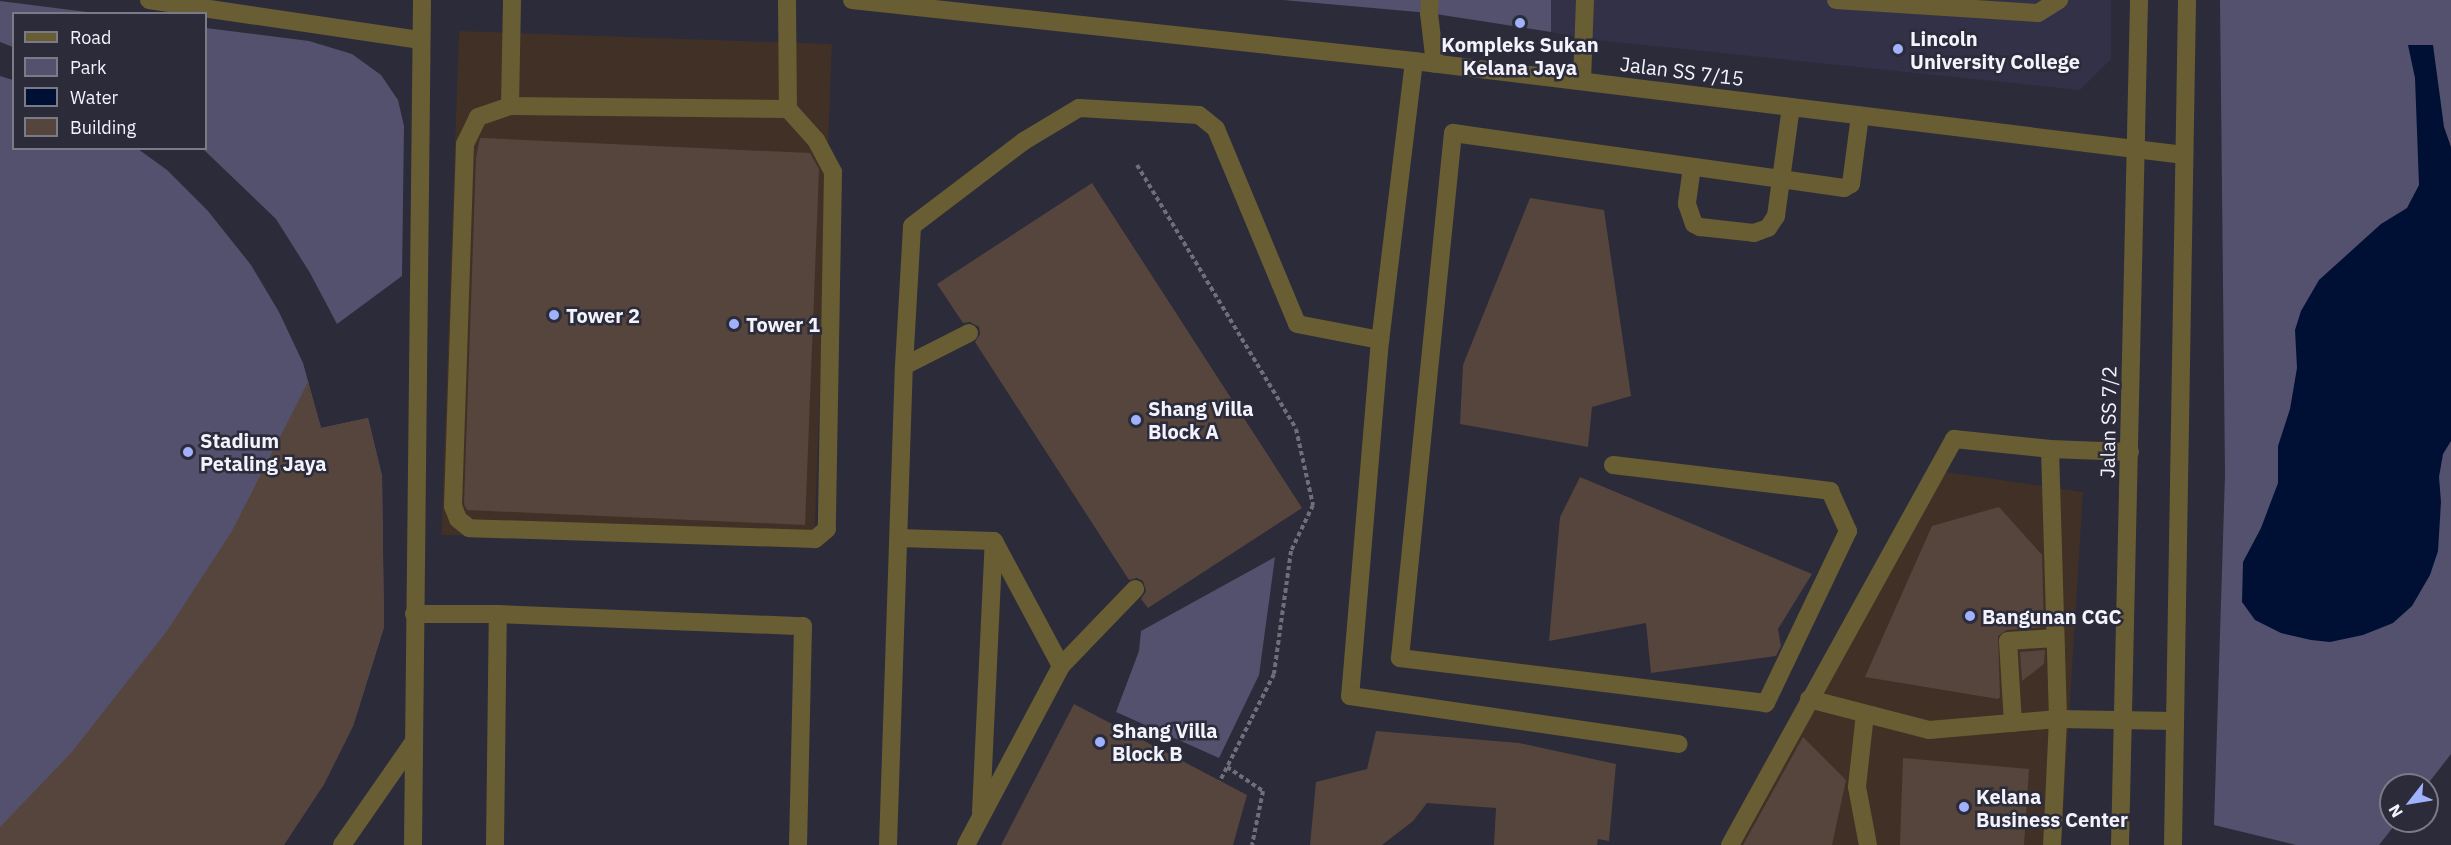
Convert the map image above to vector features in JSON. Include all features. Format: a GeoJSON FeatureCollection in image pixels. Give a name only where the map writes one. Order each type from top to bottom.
{"type":"FeatureCollection","features":[{"type":"Feature","properties":{"kind":"street"},"geometry":{"type":"LineString","coordinates":[[149,0],[419,40]]}},
{"type":"Feature","properties":{"kind":"street"},"geometry":{"type":"LineString","coordinates":[[413,845],[419,40],[422,0]]}},
{"type":"Feature","properties":{"kind":"street"},"geometry":{"type":"LineString","coordinates":[[510,106],[512,0]]}},
{"type":"Feature","properties":{"kind":"street"},"geometry":{"type":"LineString","coordinates":[[787,0],[788,109],[816,140],[833,172],[827,529],[815,538],[469,528],[458,519],[453,506],[465,144],[478,117],[510,106],[788,109]]}},
{"type":"Feature","properties":{"kind":"street","name":"Jalan SS 7/15"},"geometry":{"type":"LineString","coordinates":[[852,0],[1414,61],[2184,155]]}},
{"type":"Feature","properties":{"kind":"street"},"geometry":{"type":"LineString","coordinates":[[1430,0],[1429,13],[1435,64]]}},
{"type":"Feature","properties":{"kind":"street"},"geometry":{"type":"LineString","coordinates":[[1582,81],[1585,0]]}},
{"type":"Feature","properties":{"kind":"street"},"geometry":{"type":"LineString","coordinates":[[1836,0],[2038,13],[2059,0]]}},
{"type":"Feature","properties":{"kind":"street","name":"Jalan SS 7/2"},"geometry":{"type":"LineString","coordinates":[[2121,845],[2139,0]]}},
{"type":"Feature","properties":{"kind":"street"},"geometry":{"type":"LineString","coordinates":[[2173,845],[2187,0]]}},
{"type":"Feature","properties":{"kind":"street"},"geometry":{"type":"LineString","coordinates":[[1414,61],[1380,340],[1350,696],[1679,744]]}},
{"type":"Feature","properties":{"kind":"street"},"geometry":{"type":"LineString","coordinates":[[1692,167],[1688,212],[1694,224],[1700,227],[1754,233],[1768,228],[1776,216],[1791,107]]}},
{"type":"Feature","properties":{"kind":"street"},"geometry":{"type":"LineString","coordinates":[[888,845],[904,366],[912,226],[1024,141],[1078,108],[1198,115],[1216,129],[1297,324],[1380,340]]}},
{"type":"Feature","properties":{"kind":"street"},"geometry":{"type":"LineString","coordinates":[[1613,465],[1830,491],[1848,531],[1766,703],[1400,658],[1453,133],[1848,187],[1851,184],[1860,116]]}},
{"type":"Feature","properties":{"kind":"street"},"geometry":{"type":"LineString","coordinates":[[904,366],[969,333]]}},
{"type":"Feature","properties":{"kind":"street"},"geometry":{"type":"LineString","coordinates":[[1730,845],[1954,439],[2050,449],[2130,452]]}},
{"type":"Feature","properties":{"kind":"street"},"geometry":{"type":"LineString","coordinates":[[2050,449],[2058,719],[2052,845]]}},
{"type":"Feature","properties":{"kind":"street"},"geometry":{"type":"LineString","coordinates":[[899,538],[994,541]]}},
{"type":"Feature","properties":{"kind":"street"},"geometry":{"type":"LineString","coordinates":[[994,541],[1061,666]]}},
{"type":"Feature","properties":{"kind":"street"},"geometry":{"type":"LineString","coordinates":[[981,817],[994,541]]}},
{"type":"Feature","properties":{"kind":"street"},"geometry":{"type":"LineString","coordinates":[[966,845],[1061,666],[1135,589]]}},
{"type":"Feature","properties":{"kind":"street"},"geometry":{"type":"LineString","coordinates":[[414,614],[498,614],[803,626],[798,845]]}},
{"type":"Feature","properties":{"kind":"street"},"geometry":{"type":"LineString","coordinates":[[495,845],[498,614]]}},
{"type":"Feature","properties":{"kind":"street"},"geometry":{"type":"LineString","coordinates":[[2013,723],[2008,641],[2055,638]]}},
{"type":"Feature","properties":{"kind":"street"},"geometry":{"type":"LineString","coordinates":[[1809,699],[1929,730],[2058,719],[2175,722]]}},
{"type":"Feature","properties":{"kind":"street"},"geometry":{"type":"LineString","coordinates":[[1865,714],[1857,787],[1868,845]]}},
{"type":"Feature","properties":{"kind":"street"},"geometry":{"type":"LineString","coordinates":[[342,845],[413,743]]}},
{"type":"Feature","properties":{"kind":"path"},"geometry":{"type":"LineString","coordinates":[[1137,165],[1296,429],[1313,505],[1291,551],[1274,674],[1220,781]]}},
{"type":"Feature","properties":{"kind":"path"},"geometry":{"type":"LineString","coordinates":[[1227,767],[1263,791],[1252,845]]}},
{"type":"Feature","properties":{"kind":"shaded area","name":"Lincoln University College"},"geometry":{"type":"Polygon","coordinates":[[[1551,0],[2111,0],[2111,59],[2080,90],[1586,39],[1551,32],[1551,0]]]}},
{"type":"Feature","properties":{"kind":"shaded area"},"geometry":{"type":"Polygon","coordinates":[[[459,31],[832,44],[814,548],[441,535],[459,31]]]}},
{"type":"Feature","properties":{"kind":"shaded area"},"geometry":{"type":"Polygon","coordinates":[[[1932,470],[2083,492],[2061,845],[1731,845],[1932,470]]]}},
{"type":"Feature","properties":{"kind":"green space","name":"Kompleks Sukan Kelana Jaya"},"geometry":{"type":"Polygon","coordinates":[[[1283,0],[1551,0],[1551,32],[1429,13],[1283,0]]]}},
{"type":"Feature","properties":{"kind":"green space"},"geometry":{"type":"Polygon","coordinates":[[[2220,0],[2451,0],[2451,754],[2436,773],[2379,773],[2379,833],[2388,833],[2379,845],[2296,845],[2214,825],[2225,475],[2220,0]]]}},
{"type":"Feature","properties":{"kind":"green space"},"geometry":{"type":"Polygon","coordinates":[[[0,1],[87,12],[12,12],[12,47],[0,42],[0,1]]]}},
{"type":"Feature","properties":{"kind":"green space"},"geometry":{"type":"Polygon","coordinates":[[[207,28],[309,41],[352,54],[381,75],[398,100],[404,126],[402,276],[337,324],[310,273],[276,219],[204,150],[207,150],[207,28]]]}},
{"type":"Feature","properties":{"kind":"green space","name":"Stadium Petaling Jaya"},"geometry":{"type":"Polygon","coordinates":[[[0,76],[12,80],[12,150],[139,150],[167,170],[208,211],[251,265],[279,312],[303,363],[321,428],[368,418],[382,476],[384,627],[353,726],[323,786],[0,845],[0,76]]]}},
{"type":"Feature","properties":{"kind":"green space"},"geometry":{"type":"Polygon","coordinates":[[[1275,557],[1259,675],[1219,758],[1116,712],[1139,651],[1141,631],[1275,557]]]}},
{"type":"Feature","properties":{"kind":"water"},"geometry":{"type":"Polygon","coordinates":[[[2408,45],[2433,45],[2444,127],[2451,147],[2451,441],[2443,454],[2439,477],[2441,502],[2438,551],[2430,575],[2412,606],[2393,623],[2363,635],[2330,642],[2311,640],[2281,633],[2255,620],[2242,602],[2243,562],[2261,528],[2278,483],[2278,446],[2290,409],[2297,368],[2295,330],[2301,311],[2319,280],[2381,224],[2407,208],[2419,185],[2415,78],[2408,45]]]}},
{"type":"Feature","properties":{"kind":"building"},"geometry":{"type":"Polygon","coordinates":[[[480,138],[810,153],[819,169],[805,525],[467,510],[464,504],[476,158],[480,138]]]}},
{"type":"Feature","properties":{"kind":"building","name":"Shang Villa Block A"},"geometry":{"type":"Polygon","coordinates":[[[1092,183],[1302,508],[1148,608],[1141,599],[1146,591],[1143,581],[1137,578],[1129,580],[975,342],[980,334],[979,327],[970,322],[963,323],[937,284],[1092,183]]]}},
{"type":"Feature","properties":{"kind":"building"},"geometry":{"type":"Polygon","coordinates":[[[1530,198],[1604,210],[1631,396],[1592,407],[1588,447],[1460,424],[1463,365],[1530,198]]]}},
{"type":"Feature","properties":{"kind":"building"},"geometry":{"type":"Polygon","coordinates":[[[308,382],[321,428],[368,418],[382,476],[384,627],[353,726],[323,786],[284,845],[0,845],[0,827],[71,753],[167,631],[232,531],[308,382]]]}},
{"type":"Feature","properties":{"kind":"building"},"geometry":{"type":"Polygon","coordinates":[[[1580,477],[1812,574],[1778,629],[1781,646],[1776,656],[1651,673],[1646,623],[1549,641],[1560,517],[1580,477]]]}},
{"type":"Feature","properties":{"kind":"building","name":"Bangunan CGC"},"geometry":{"type":"Polygon","coordinates":[[[1999,507],[2042,555],[2044,627],[2007,630],[1998,636],[2000,697],[1998,699],[1865,677],[1932,526],[1999,507]]]}},
{"type":"Feature","properties":{"kind":"building"},"geometry":{"type":"Polygon","coordinates":[[[2045,650],[2044,664],[2022,681],[2020,652],[2045,650]]]}},
{"type":"Feature","properties":{"kind":"building","name":"Shang Villa Block B"},"geometry":{"type":"Polygon","coordinates":[[[1074,704],[1247,795],[1233,845],[1001,845],[1074,704]]]}},
{"type":"Feature","properties":{"kind":"building"},"geometry":{"type":"Polygon","coordinates":[[[1376,731],[1519,743],[1616,764],[1609,841],[1598,839],[1597,845],[1494,845],[1496,808],[1427,803],[1413,821],[1382,845],[1310,845],[1316,782],[1367,769],[1376,731]]]}},
{"type":"Feature","properties":{"kind":"building"},"geometry":{"type":"Polygon","coordinates":[[[1803,737],[1846,780],[1832,845],[1743,845],[1803,737]]]}},
{"type":"Feature","properties":{"kind":"building","name":"Kelana Business Center"},"geometry":{"type":"Polygon","coordinates":[[[1903,758],[2029,769],[2024,845],[1900,845],[1903,758]]]}},
{"type":"Feature","properties":{"kind":"place","name":"Kompleks Sukan Kelana Jaya"},"geometry":{"type":"Point","coordinates":[1520,23]}},
{"type":"Feature","properties":{"kind":"place","name":"Lincoln University College"},"geometry":{"type":"Point","coordinates":[1898,49]}},
{"type":"Feature","properties":{"kind":"place","name":"Tower 2"},"geometry":{"type":"Point","coordinates":[554,315]}},
{"type":"Feature","properties":{"kind":"place","name":"Tower 1"},"geometry":{"type":"Point","coordinates":[734,324]}},
{"type":"Feature","properties":{"kind":"place","name":"Shang Villa Block A"},"geometry":{"type":"Point","coordinates":[1136,420]}},
{"type":"Feature","properties":{"kind":"place","name":"Stadium Petaling Jaya"},"geometry":{"type":"Point","coordinates":[188,452]}},
{"type":"Feature","properties":{"kind":"place","name":"Bangunan CGC"},"geometry":{"type":"Point","coordinates":[1970,616]}},
{"type":"Feature","properties":{"kind":"place","name":"Shang Villa Block B"},"geometry":{"type":"Point","coordinates":[1100,742]}},
{"type":"Feature","properties":{"kind":"place","name":"Kelana Business Center"},"geometry":{"type":"Point","coordinates":[1964,807]}}]}
